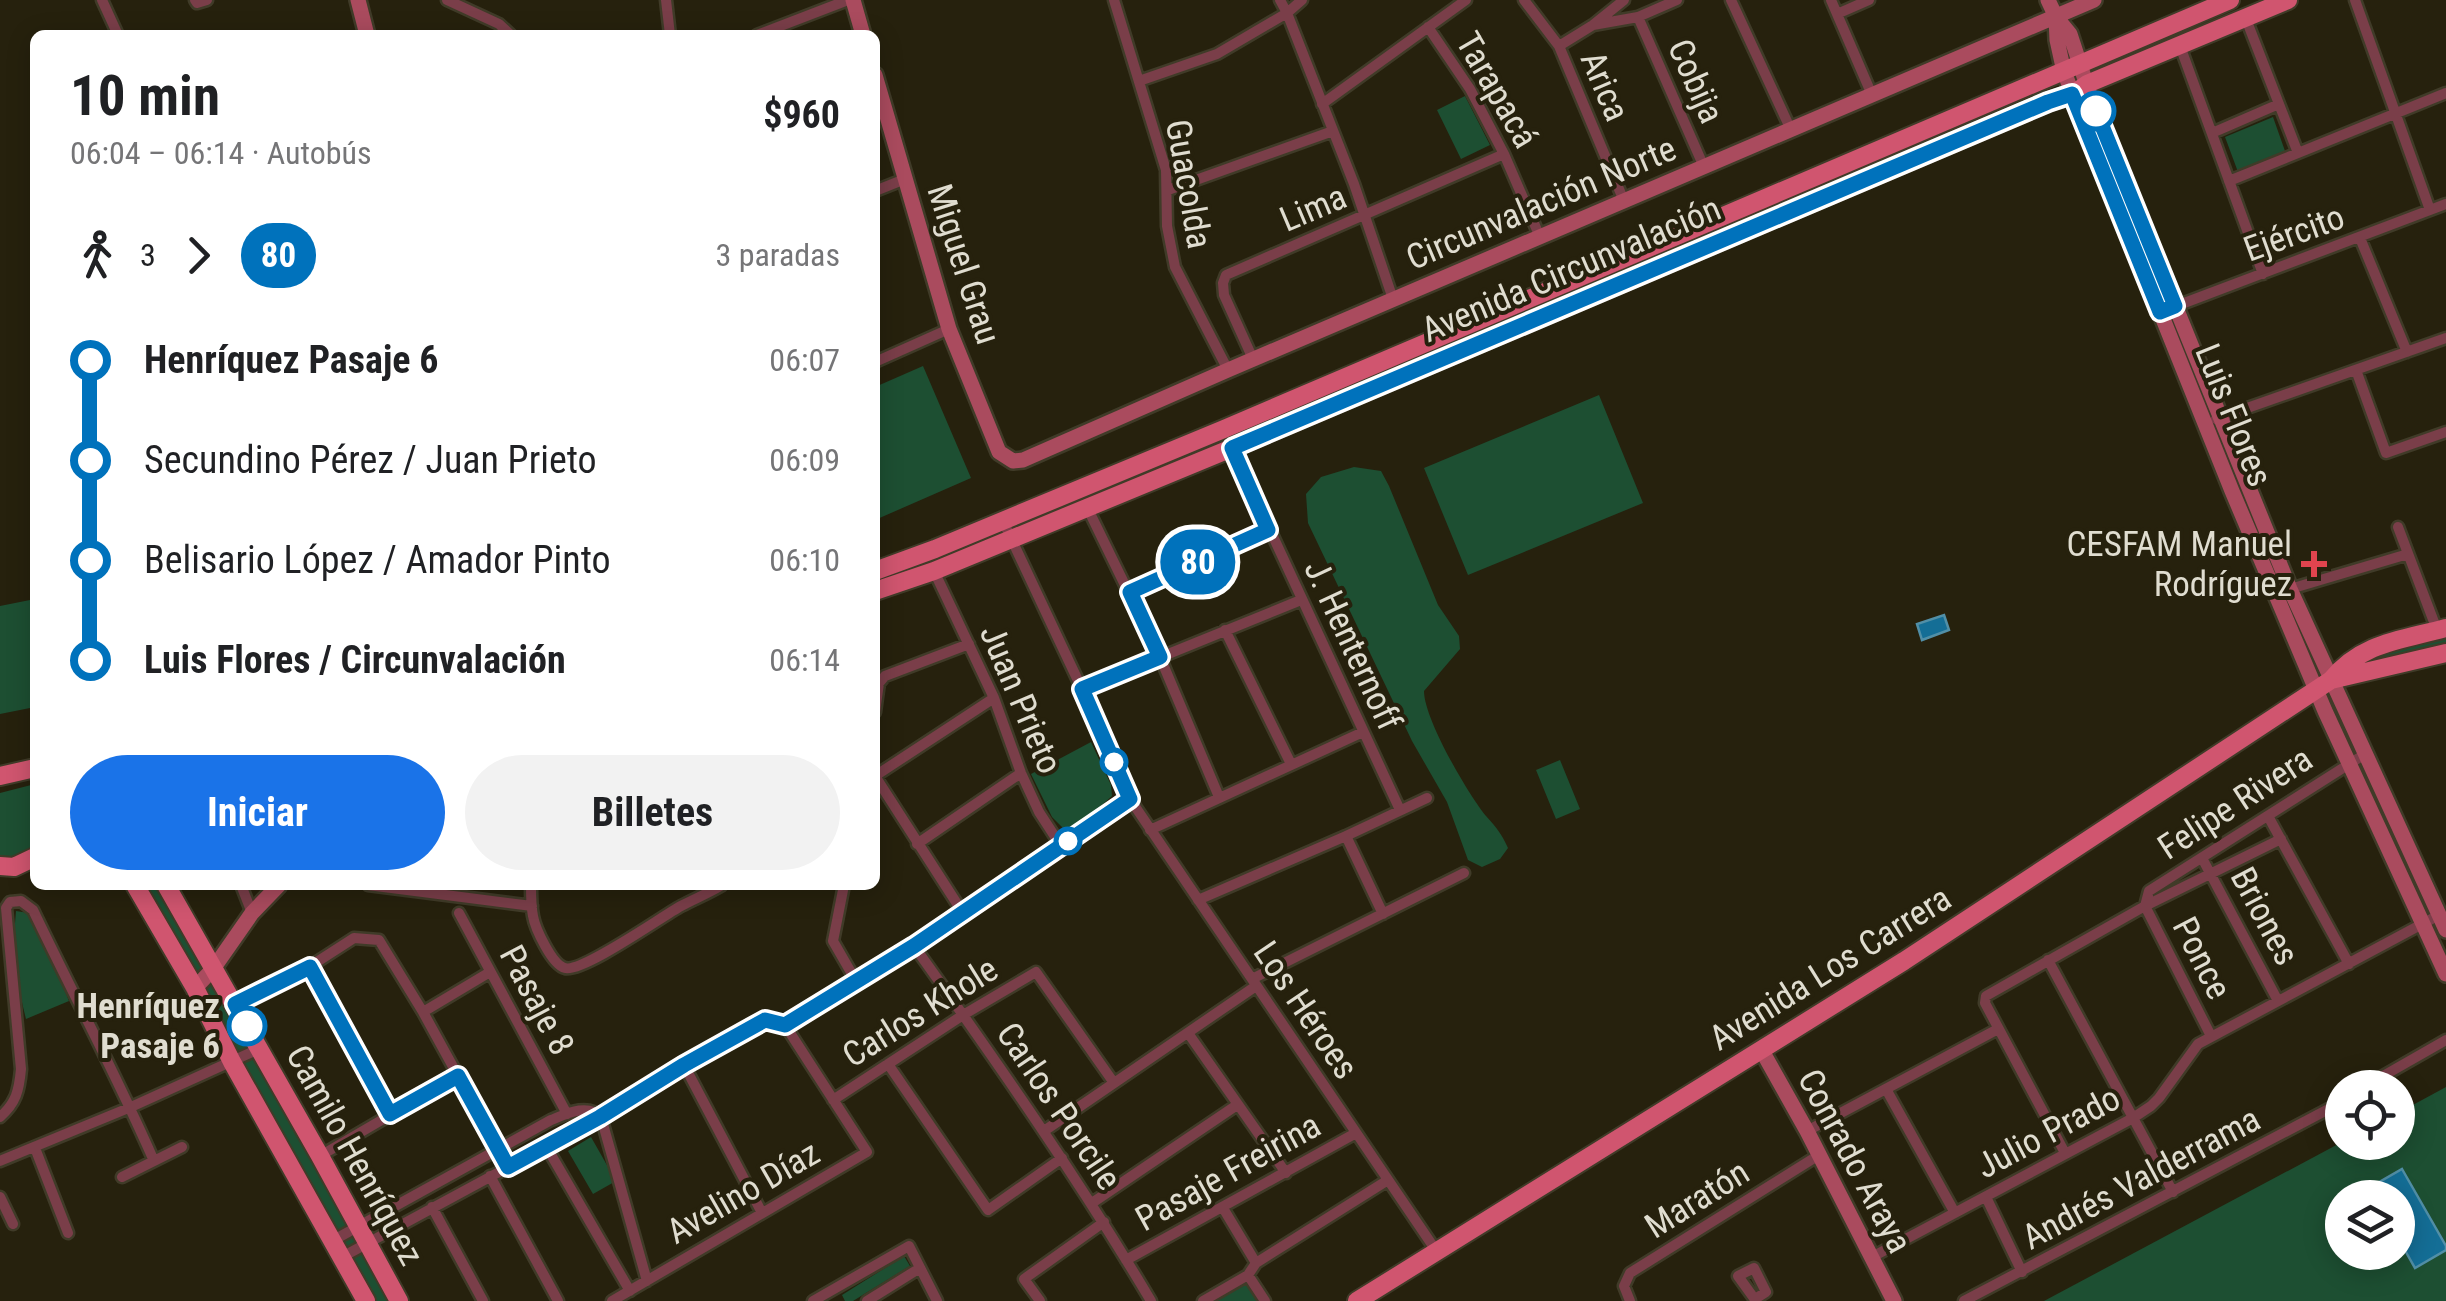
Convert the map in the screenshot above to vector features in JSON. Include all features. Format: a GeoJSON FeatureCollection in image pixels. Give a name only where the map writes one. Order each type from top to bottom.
{"type":"FeatureCollection","features":[{"type":"Feature","properties":{"kind":"main road","name":"Avenida Circunvalación"},"geometry":{"type":"LineString","coordinates":[[880,569],[936,550],[2230,0]]}},
{"type":"Feature","properties":{"kind":"main road","name":"Avenida Circunvalación"},"geometry":{"type":"LineString","coordinates":[[880,589],[1232,448],[2288,0]]}},
{"type":"Feature","properties":{"kind":"main road","name":"Avenida Los Carrera"},"geometry":{"type":"LineString","coordinates":[[1357,1301],[1998,901],[2324,685],[2344,664],[2380,644],[2441,629]]}},
{"type":"Feature","properties":{"kind":"main road","name":"Avenida Los Carrera"},"geometry":{"type":"LineString","coordinates":[[2324,685],[2446,653]]}},
{"type":"Feature","properties":{"kind":"main road"},"geometry":{"type":"LineString","coordinates":[[0,776],[30,769]]}},
{"type":"Feature","properties":{"kind":"main road"},"geometry":{"type":"LineString","coordinates":[[0,866],[14,866],[30,859]]}},
{"type":"Feature","properties":{"kind":"main road","name":"Camilo Henríquez"},"geometry":{"type":"LineString","coordinates":[[138,890],[366,1301]]}},
{"type":"Feature","properties":{"kind":"main road","name":"Camilo Henríquez"},"geometry":{"type":"LineString","coordinates":[[169,890],[399,1301]]}},
{"type":"Feature","properties":{"kind":"street"},"geometry":{"type":"LineString","coordinates":[[102,0],[116,30]]}},
{"type":"Feature","properties":{"kind":"street"},"geometry":{"type":"LineString","coordinates":[[195,0],[208,0]]}},
{"type":"Feature","properties":{"kind":"street"},"geometry":{"type":"LineString","coordinates":[[358,0],[366,30]]}},
{"type":"Feature","properties":{"kind":"street"},"geometry":{"type":"LineString","coordinates":[[447,0],[505,30]]}},
{"type":"Feature","properties":{"kind":"street"},"geometry":{"type":"LineString","coordinates":[[666,0],[669,30]]}},
{"type":"Feature","properties":{"kind":"street"},"geometry":{"type":"LineString","coordinates":[[770,30],[851,0],[861,30]]}},
{"type":"Feature","properties":{"kind":"street"},"geometry":{"type":"LineString","coordinates":[[1280,0],[1333,131],[1393,299]]}},
{"type":"Feature","properties":{"kind":"street"},"geometry":{"type":"LineString","coordinates":[[1139,82],[1217,54],[1302,0]]}},
{"type":"Feature","properties":{"kind":"street"},"geometry":{"type":"LineString","coordinates":[[1322,104],[1466,0]]}},
{"type":"Feature","properties":{"kind":"street","name":"Arica"},"geometry":{"type":"LineString","coordinates":[[1524,0],[1559,46],[1624,201]]}},
{"type":"Feature","properties":{"kind":"street"},"geometry":{"type":"LineString","coordinates":[[1559,46],[1624,0]]}},
{"type":"Feature","properties":{"kind":"street"},"geometry":{"type":"LineString","coordinates":[[1593,25],[1638,17],[1677,0]]}},
{"type":"Feature","properties":{"kind":"street"},"geometry":{"type":"LineString","coordinates":[[1731,0],[1791,130]]}},
{"type":"Feature","properties":{"kind":"street"},"geometry":{"type":"LineString","coordinates":[[1831,0],[1872,95]]}},
{"type":"Feature","properties":{"kind":"street"},"geometry":{"type":"LineString","coordinates":[[1837,14],[1868,0]]}},
{"type":"Feature","properties":{"kind":"street","name":"Luis Flores"},"geometry":{"type":"LineString","coordinates":[[2048,0],[2070,34],[2072,68],[2080,89],[2212,420],[2324,685],[2365,754],[2443,922]]}},
{"type":"Feature","properties":{"kind":"street","name":"Circunvalación Norte"},"geometry":{"type":"LineString","coordinates":[[1013,461],[2094,0]]}},
{"type":"Feature","properties":{"kind":"street"},"geometry":{"type":"LineString","coordinates":[[2355,0],[2430,210]]}},
{"type":"Feature","properties":{"kind":"street","name":"Guacolda"},"geometry":{"type":"LineString","coordinates":[[1118,2],[1166,170],[1167,226],[1175,267],[1228,370]]}},
{"type":"Feature","properties":{"kind":"street","name":"Cobija"},"geometry":{"type":"LineString","coordinates":[[1638,17],[1704,167]]}},
{"type":"Feature","properties":{"kind":"street"},"geometry":{"type":"LineString","coordinates":[[2246,19],[2298,152]]}},
{"type":"Feature","properties":{"kind":"street","name":"Tarapacá"},"geometry":{"type":"LineString","coordinates":[[1428,27],[1470,89],[1540,236]]}},
{"type":"Feature","properties":{"kind":"street"},"geometry":{"type":"LineString","coordinates":[[2180,46],[2263,274]]}},
{"type":"Feature","properties":{"kind":"street"},"geometry":{"type":"LineString","coordinates":[[2229,180],[2446,93]]}},
{"type":"Feature","properties":{"kind":"street","name":"Miguel Grau"},"geometry":{"type":"LineString","coordinates":[[880,98],[949,329],[999,452],[1013,461]]}},
{"type":"Feature","properties":{"kind":"street"},"geometry":{"type":"LineString","coordinates":[[2212,133],[2279,104]]}},
{"type":"Feature","properties":{"kind":"street"},"geometry":{"type":"LineString","coordinates":[[1168,190],[1333,131]]}},
{"type":"Feature","properties":{"kind":"street","name":"Lima"},"geometry":{"type":"LineString","coordinates":[[1253,359],[1224,294],[1222,284],[1226,275],[1504,154]]}},
{"type":"Feature","properties":{"kind":"street"},"geometry":{"type":"LineString","coordinates":[[880,190],[905,179]]}},
{"type":"Feature","properties":{"kind":"street","name":"Ejército"},"geometry":{"type":"LineString","coordinates":[[2168,309],[2446,204]]}},
{"type":"Feature","properties":{"kind":"street"},"geometry":{"type":"LineString","coordinates":[[2360,238],[2406,352]]}},
{"type":"Feature","properties":{"kind":"street"},"geometry":{"type":"LineString","coordinates":[[880,360],[949,329]]}},
{"type":"Feature","properties":{"kind":"street"},"geometry":{"type":"LineString","coordinates":[[2212,420],[2446,338]]}},
{"type":"Feature","properties":{"kind":"street"},"geometry":{"type":"LineString","coordinates":[[2356,370],[2386,453],[2446,432]]}},
{"type":"Feature","properties":{"kind":"street","name":"Luis Flores"},"geometry":{"type":"LineString","coordinates":[[2212,420],[2290,589],[2349,763],[2446,974]]}},
{"type":"Feature","properties":{"kind":"street","name":"J. Henternoff"},"geometry":{"type":"LineString","coordinates":[[1232,448],[1400,810]]}},
{"type":"Feature","properties":{"kind":"street"},"geometry":{"type":"LineString","coordinates":[[1088,507],[1160,657],[1219,797]]}},
{"type":"Feature","properties":{"kind":"street","name":"Los Héroes"},"geometry":{"type":"LineString","coordinates":[[1003,521],[1130,799],[1436,1252]]}},
{"type":"Feature","properties":{"kind":"street"},"geometry":{"type":"LineString","coordinates":[[2398,527],[2441,629]]}},
{"type":"Feature","properties":{"kind":"street"},"geometry":{"type":"LineString","coordinates":[[1130,592],[1268,530]]}},
{"type":"Feature","properties":{"kind":"street"},"geometry":{"type":"LineString","coordinates":[[2290,589],[2408,554]]}},
{"type":"Feature","properties":{"kind":"street","name":"Juan Prieto"},"geometry":{"type":"LineString","coordinates":[[934,570],[994,698],[1021,773],[1061,846]]}},
{"type":"Feature","properties":{"kind":"street"},"geometry":{"type":"LineString","coordinates":[[1082,689],[1301,600]]}},
{"type":"Feature","properties":{"kind":"street"},"geometry":{"type":"LineString","coordinates":[[1225,630],[1291,764]]}},
{"type":"Feature","properties":{"kind":"street"},"geometry":{"type":"LineString","coordinates":[[880,682],[885,676],[969,644]]}},
{"type":"Feature","properties":{"kind":"street"},"geometry":{"type":"LineString","coordinates":[[880,773],[994,698]]}},
{"type":"Feature","properties":{"kind":"street"},"geometry":{"type":"LineString","coordinates":[[1150,830],[1363,732]]}},
{"type":"Feature","properties":{"kind":"street","name":"Felipe Rivera"},"geometry":{"type":"LineString","coordinates":[[2145,906],[2149,891],[2365,754]]}},
{"type":"Feature","properties":{"kind":"street"},"geometry":{"type":"LineString","coordinates":[[918,844],[1021,773]]}},
{"type":"Feature","properties":{"kind":"street"},"geometry":{"type":"LineString","coordinates":[[880,784],[963,913]]}},
{"type":"Feature","properties":{"kind":"street"},"geometry":{"type":"LineString","coordinates":[[1198,900],[1427,798]]}},
{"type":"Feature","properties":{"kind":"street"},"geometry":{"type":"LineString","coordinates":[[785,1025],[914,946],[1130,799]]}},
{"type":"Feature","properties":{"kind":"street"},"geometry":{"type":"LineString","coordinates":[[2268,816],[2349,964]]}},
{"type":"Feature","properties":{"kind":"street"},"geometry":{"type":"LineString","coordinates":[[1346,836],[1383,914]]}},
{"type":"Feature","properties":{"kind":"street","name":"Felipe Rivera"},"geometry":{"type":"LineString","coordinates":[[1998,1029],[1984,1003],[1987,994],[2145,906],[2281,839]]}},
{"type":"Feature","properties":{"kind":"street","name":"Briones"},"geometry":{"type":"LineString","coordinates":[[2202,858],[2278,1001]]}},
{"type":"Feature","properties":{"kind":"street"},"geometry":{"type":"LineString","coordinates":[[1044,1131],[1254,983],[1464,873]]}},
{"type":"Feature","properties":{"kind":"street"},"geometry":{"type":"LineString","coordinates":[[243,890],[252,913]]}},
{"type":"Feature","properties":{"kind":"street"},"geometry":{"type":"LineString","coordinates":[[195,988],[274,890]]}},
{"type":"Feature","properties":{"kind":"street"},"geometry":{"type":"LineString","coordinates":[[531,890],[534,920],[554,960],[564,968],[593,960],[712,890]]}},
{"type":"Feature","properties":{"kind":"street"},"geometry":{"type":"LineString","coordinates":[[843,890],[833,941],[856,981]]}},
{"type":"Feature","properties":{"kind":"street"},"geometry":{"type":"LineString","coordinates":[[457,891],[532,906]]}},
{"type":"Feature","properties":{"kind":"street"},"geometry":{"type":"LineString","coordinates":[[0,1117],[12,1106],[21,1070],[6,908],[10,902],[21,900],[33,910],[154,1161]]}},
{"type":"Feature","properties":{"kind":"street","name":"Ponce"},"geometry":{"type":"LineString","coordinates":[[2145,906],[2211,1036]]}},
{"type":"Feature","properties":{"kind":"street","name":"Pasaje 8"},"geometry":{"type":"LineString","coordinates":[[459,913],[566,1114]]}},
{"type":"Feature","properties":{"kind":"street","name":"Julio Prado"},"geometry":{"type":"LineString","coordinates":[[1872,1258],[2152,1106],[2189,1054],[2211,1036],[2423,924],[2443,922]]}},
{"type":"Feature","properties":{"kind":"street"},"geometry":{"type":"LineString","coordinates":[[235,1004],[310,967],[354,938],[379,940],[508,1167]]}},
{"type":"Feature","properties":{"kind":"street","name":"Carlos Porcile"},"geometry":{"type":"LineString","coordinates":[[914,946],[1044,1131],[1151,1301]]}},
{"type":"Feature","properties":{"kind":"street"},"geometry":{"type":"LineString","coordinates":[[2048,960],[2173,1192]]}},
{"type":"Feature","properties":{"kind":"street"},"geometry":{"type":"LineString","coordinates":[[310,967],[390,1114]]}},
{"type":"Feature","properties":{"kind":"street"},"geometry":{"type":"LineString","coordinates":[[423,1012],[490,972]]}},
{"type":"Feature","properties":{"kind":"street","name":"Carlos Khole"},"geometry":{"type":"LineString","coordinates":[[833,1100],[1036,972],[1114,1083]]}},
{"type":"Feature","properties":{"kind":"street"},"geometry":{"type":"LineString","coordinates":[[337,1249],[432,1208],[600,1117],[765,1020],[785,1025],[833,1100]]}},
{"type":"Feature","properties":{"kind":"street"},"geometry":{"type":"LineString","coordinates":[[1807,1131],[1998,1029],[2065,1153]]}},
{"type":"Feature","properties":{"kind":"street"},"geometry":{"type":"LineString","coordinates":[[1188,1032],[1286,1173]]}},
{"type":"Feature","properties":{"kind":"street"},"geometry":{"type":"LineString","coordinates":[[2394,1070],[2446,1040]]}},
{"type":"Feature","properties":{"kind":"street"},"geometry":{"type":"LineString","coordinates":[[0,1161],[259,1049]]}},
{"type":"Feature","properties":{"kind":"street","name":"Conrado Araya"},"geometry":{"type":"LineString","coordinates":[[1761,1049],[1894,1301]]}},
{"type":"Feature","properties":{"kind":"street"},"geometry":{"type":"LineString","coordinates":[[888,1064],[988,1210],[1062,1158]]}},
{"type":"Feature","properties":{"kind":"street"},"geometry":{"type":"LineString","coordinates":[[684,1065],[762,1213]]}},
{"type":"Feature","properties":{"kind":"street"},"geometry":{"type":"LineString","coordinates":[[320,1156],[458,1076]]}},
{"type":"Feature","properties":{"kind":"street"},"geometry":{"type":"LineString","coordinates":[[1886,1089],[1955,1213]]}},
{"type":"Feature","properties":{"kind":"street","name":"Avelino Díaz"},"geometry":{"type":"LineString","coordinates":[[612,1301],[867,1152],[833,1100]]}},
{"type":"Feature","properties":{"kind":"street"},"geometry":{"type":"LineString","coordinates":[[1092,1203],[1238,1105]]}},
{"type":"Feature","properties":{"kind":"street"},"geometry":{"type":"LineString","coordinates":[[337,1249],[497,1148],[566,1114],[591,1110],[600,1117],[647,1281]]}},
{"type":"Feature","properties":{"kind":"street","name":"Andrés Valderrama"},"geometry":{"type":"LineString","coordinates":[[1964,1301],[2325,1111]]}},
{"type":"Feature","properties":{"kind":"street","name":"Pasaje Freirina"},"geometry":{"type":"LineString","coordinates":[[1126,1260],[1356,1133]]}},
{"type":"Feature","properties":{"kind":"street"},"geometry":{"type":"LineString","coordinates":[[546,1146],[630,1291]]}},
{"type":"Feature","properties":{"kind":"street"},"geometry":{"type":"LineString","coordinates":[[122,1177],[182,1147]]}},
{"type":"Feature","properties":{"kind":"street"},"geometry":{"type":"LineString","coordinates":[[35,1148],[68,1234]]}},
{"type":"Feature","properties":{"kind":"street","name":"Maratón"},"geometry":{"type":"LineString","coordinates":[[1630,1301],[1624,1286],[1630,1272],[1819,1155]]}},
{"type":"Feature","properties":{"kind":"street"},"geometry":{"type":"LineString","coordinates":[[490,1176],[558,1301]]}},
{"type":"Feature","properties":{"kind":"street"},"geometry":{"type":"LineString","coordinates":[[1203,1301],[1388,1180]]}},
{"type":"Feature","properties":{"kind":"street"},"geometry":{"type":"LineString","coordinates":[[0,1196],[13,1224]]}},
{"type":"Feature","properties":{"kind":"street"},"geometry":{"type":"LineString","coordinates":[[1986,1196],[2022,1272]]}},
{"type":"Feature","properties":{"kind":"street"},"geometry":{"type":"LineString","coordinates":[[432,1208],[483,1301]]}},
{"type":"Feature","properties":{"kind":"street"},"geometry":{"type":"LineString","coordinates":[[1223,1208],[1256,1263]]}},
{"type":"Feature","properties":{"kind":"street"},"geometry":{"type":"LineString","coordinates":[[1040,1301],[1024,1279],[1104,1222]]}},
{"type":"Feature","properties":{"kind":"street"},"geometry":{"type":"LineString","coordinates":[[813,1301],[832,1296],[909,1246],[937,1301]]}},
{"type":"Feature","properties":{"kind":"street"},"geometry":{"type":"LineString","coordinates":[[867,1301],[920,1268]]}},
{"type":"Feature","properties":{"kind":"street"},"geometry":{"type":"LineString","coordinates":[[1248,1275],[1265,1301]]}},
{"type":"Feature","properties":{"kind":"green space"},"geometry":{"type":"Polygon","coordinates":[[[1465,96],[1490,145],[1461,159],[1437,110],[1465,96]]]}},
{"type":"Feature","properties":{"kind":"green space"},"geometry":{"type":"Polygon","coordinates":[[[2273,117],[2285,151],[2238,172],[2225,137],[2273,117]]]}},
{"type":"Feature","properties":{"kind":"green space"},"geometry":{"type":"Polygon","coordinates":[[[923,366],[971,478],[880,518],[880,385],[923,366]]]}},
{"type":"Feature","properties":{"kind":"green space"},"geometry":{"type":"Polygon","coordinates":[[[1599,395],[1643,503],[1468,575],[1424,468],[1599,395]]]}},
{"type":"Feature","properties":{"kind":"green space"},"geometry":{"type":"Polygon","coordinates":[[[1354,467],[1381,471],[1438,605],[1459,636],[1460,649],[1424,691],[1431,719],[1448,756],[1508,848],[1500,859],[1482,867],[1468,860],[1447,802],[1412,741],[1308,523],[1306,494],[1321,477],[1354,467]]]}},
{"type":"Feature","properties":{"kind":"green space"},"geometry":{"type":"Polygon","coordinates":[[[30,600],[30,708],[0,714],[0,606],[30,600]]]}},
{"type":"Feature","properties":{"kind":"green space"},"geometry":{"type":"Polygon","coordinates":[[[2446,631],[2446,649],[2346,666],[2446,631]]]}},
{"type":"Feature","properties":{"kind":"green space"},"geometry":{"type":"Polygon","coordinates":[[[1091,742],[1111,785],[1112,796],[1076,828],[1064,829],[1052,817],[1031,774],[1091,742]]]}},
{"type":"Feature","properties":{"kind":"green space"},"geometry":{"type":"Polygon","coordinates":[[[1560,760],[1580,809],[1556,819],[1536,770],[1560,760]]]}},
{"type":"Feature","properties":{"kind":"green space"},"geometry":{"type":"Polygon","coordinates":[[[30,785],[30,855],[0,864],[0,793],[30,785]]]}},
{"type":"Feature","properties":{"kind":"green space"},"geometry":{"type":"Polygon","coordinates":[[[141,890],[166,890],[209,967],[195,983],[141,890]]]}},
{"type":"Feature","properties":{"kind":"green space"},"geometry":{"type":"Polygon","coordinates":[[[16,911],[35,914],[69,1001],[26,1019],[16,966],[16,911]]]}},
{"type":"Feature","properties":{"kind":"green space"},"geometry":{"type":"Polygon","coordinates":[[[213,978],[391,1301],[373,1301],[200,990],[213,978]]]}},
{"type":"Feature","properties":{"kind":"green space"},"geometry":{"type":"Polygon","coordinates":[[[2446,1087],[2446,1301],[2044,1301],[2325,1151],[2325,1160],[2415,1160],[2415,1104],[2446,1087]]]}},
{"type":"Feature","properties":{"kind":"green space"},"geometry":{"type":"Polygon","coordinates":[[[591,1137],[616,1181],[593,1194],[568,1151],[591,1137]]]}},
{"type":"Feature","properties":{"kind":"green space"},"geometry":{"type":"Polygon","coordinates":[[[904,1256],[910,1266],[853,1301],[845,1301],[842,1295],[904,1256]]]}},
{"type":"Feature","properties":{"kind":"green space"},"geometry":{"type":"Polygon","coordinates":[[[1245,1280],[1259,1301],[1207,1301],[1245,1280]]]}},
{"type":"Feature","properties":{"kind":"water"},"geometry":{"type":"Polygon","coordinates":[[[1944,615],[1949,630],[1922,640],[1917,624],[1944,615]]]}},
{"type":"Feature","properties":{"kind":"water"},"geometry":{"type":"Polygon","coordinates":[[[2402,1169],[2408,1180],[2383,1180],[2402,1169]]]}},
{"type":"Feature","properties":{"kind":"water"},"geometry":{"type":"Polygon","coordinates":[[[2415,1192],[2446,1246],[2446,1250],[2415,1268],[2415,1192]]]}},
{"type":"Feature","properties":{"kind":"bus line","name":"80"},"geometry":{"type":"LineString","coordinates":[[247,1026],[235,1004],[310,967],[390,1114],[458,1076],[508,1167],[765,1020],[785,1025],[914,946],[1130,799],[1082,689],[1160,657],[1130,592],[1268,530],[1232,448],[2072,94],[2160,312],[2175,306],[2096,111]]}},
{"type":"Feature","properties":{"kind":"place","name":"CESFAM Manuel Rodríguez"},"geometry":{"type":"Point","coordinates":[2314,564]}},
{"type":"Feature","properties":{"kind":"place","name":"Henríquez Pasaje 6"},"geometry":{"type":"Point","coordinates":[247,1026]}}]}
